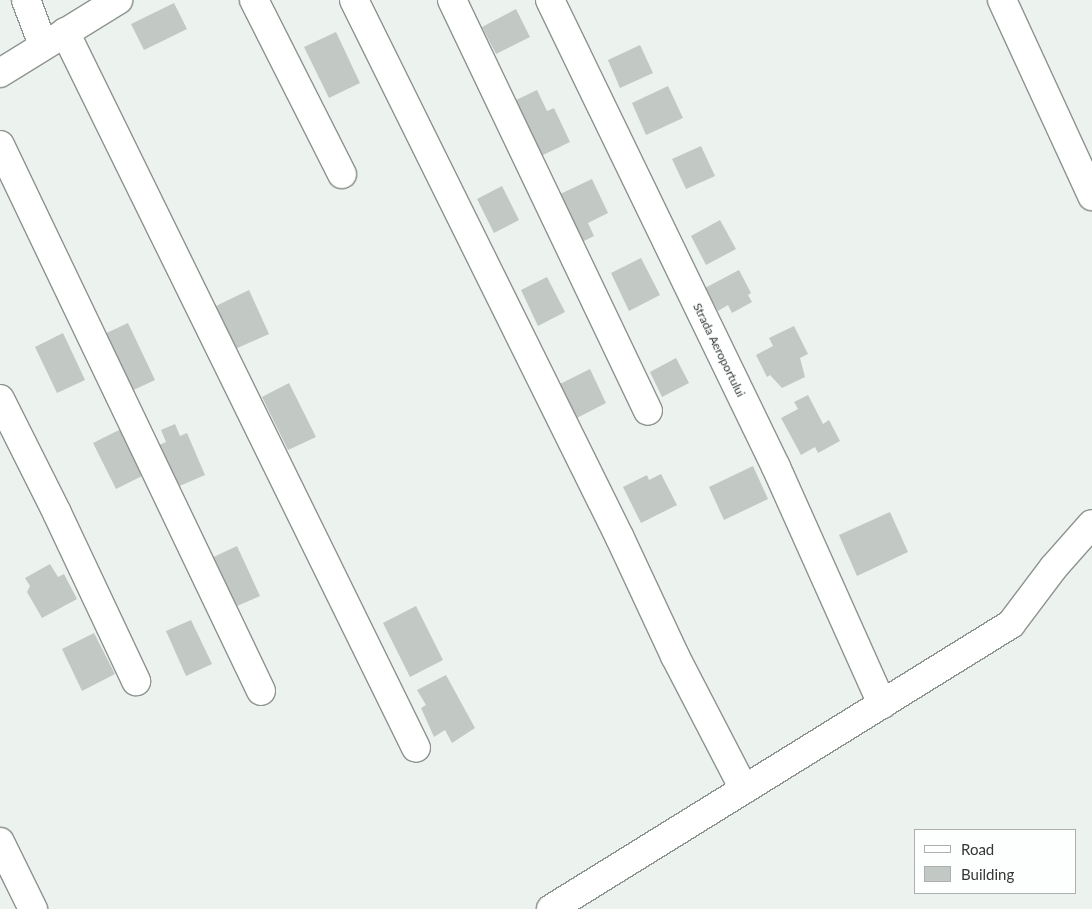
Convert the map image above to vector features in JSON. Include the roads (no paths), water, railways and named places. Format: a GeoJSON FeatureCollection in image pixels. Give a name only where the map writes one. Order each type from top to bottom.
{"type":"FeatureCollection","features":[{"type":"Feature","properties":{"kind":"street"},"geometry":{"type":"LineString","coordinates":[[26,0],[54,39],[416,748]]}},
{"type":"Feature","properties":{"kind":"street"},"geometry":{"type":"LineString","coordinates":[[0,73],[118,0]]}},
{"type":"Feature","properties":{"kind":"street"},"geometry":{"type":"LineString","coordinates":[[254,0],[342,174]]}},
{"type":"Feature","properties":{"kind":"street"},"geometry":{"type":"LineString","coordinates":[[354,0],[620,538],[675,656],[744,790]]}},
{"type":"Feature","properties":{"kind":"street"},"geometry":{"type":"LineString","coordinates":[[452,0],[648,411]]}},
{"type":"Feature","properties":{"kind":"street","name":"Strada Aeroportului"},"geometry":{"type":"LineString","coordinates":[[550,0],[776,467],[882,704]]}},
{"type":"Feature","properties":{"kind":"street"},"geometry":{"type":"LineString","coordinates":[[1002,0],[1092,196]]}},
{"type":"Feature","properties":{"kind":"street"},"geometry":{"type":"LineString","coordinates":[[0,145],[261,691]]}},
{"type":"Feature","properties":{"kind":"street"},"geometry":{"type":"LineString","coordinates":[[0,399],[57,513],[136,681]]}},
{"type":"Feature","properties":{"kind":"street"},"geometry":{"type":"LineString","coordinates":[[551,909],[1010,624],[1092,524]]}},
{"type":"Feature","properties":{"kind":"street"},"geometry":{"type":"LineString","coordinates":[[0,842],[33,909]]}}]}
